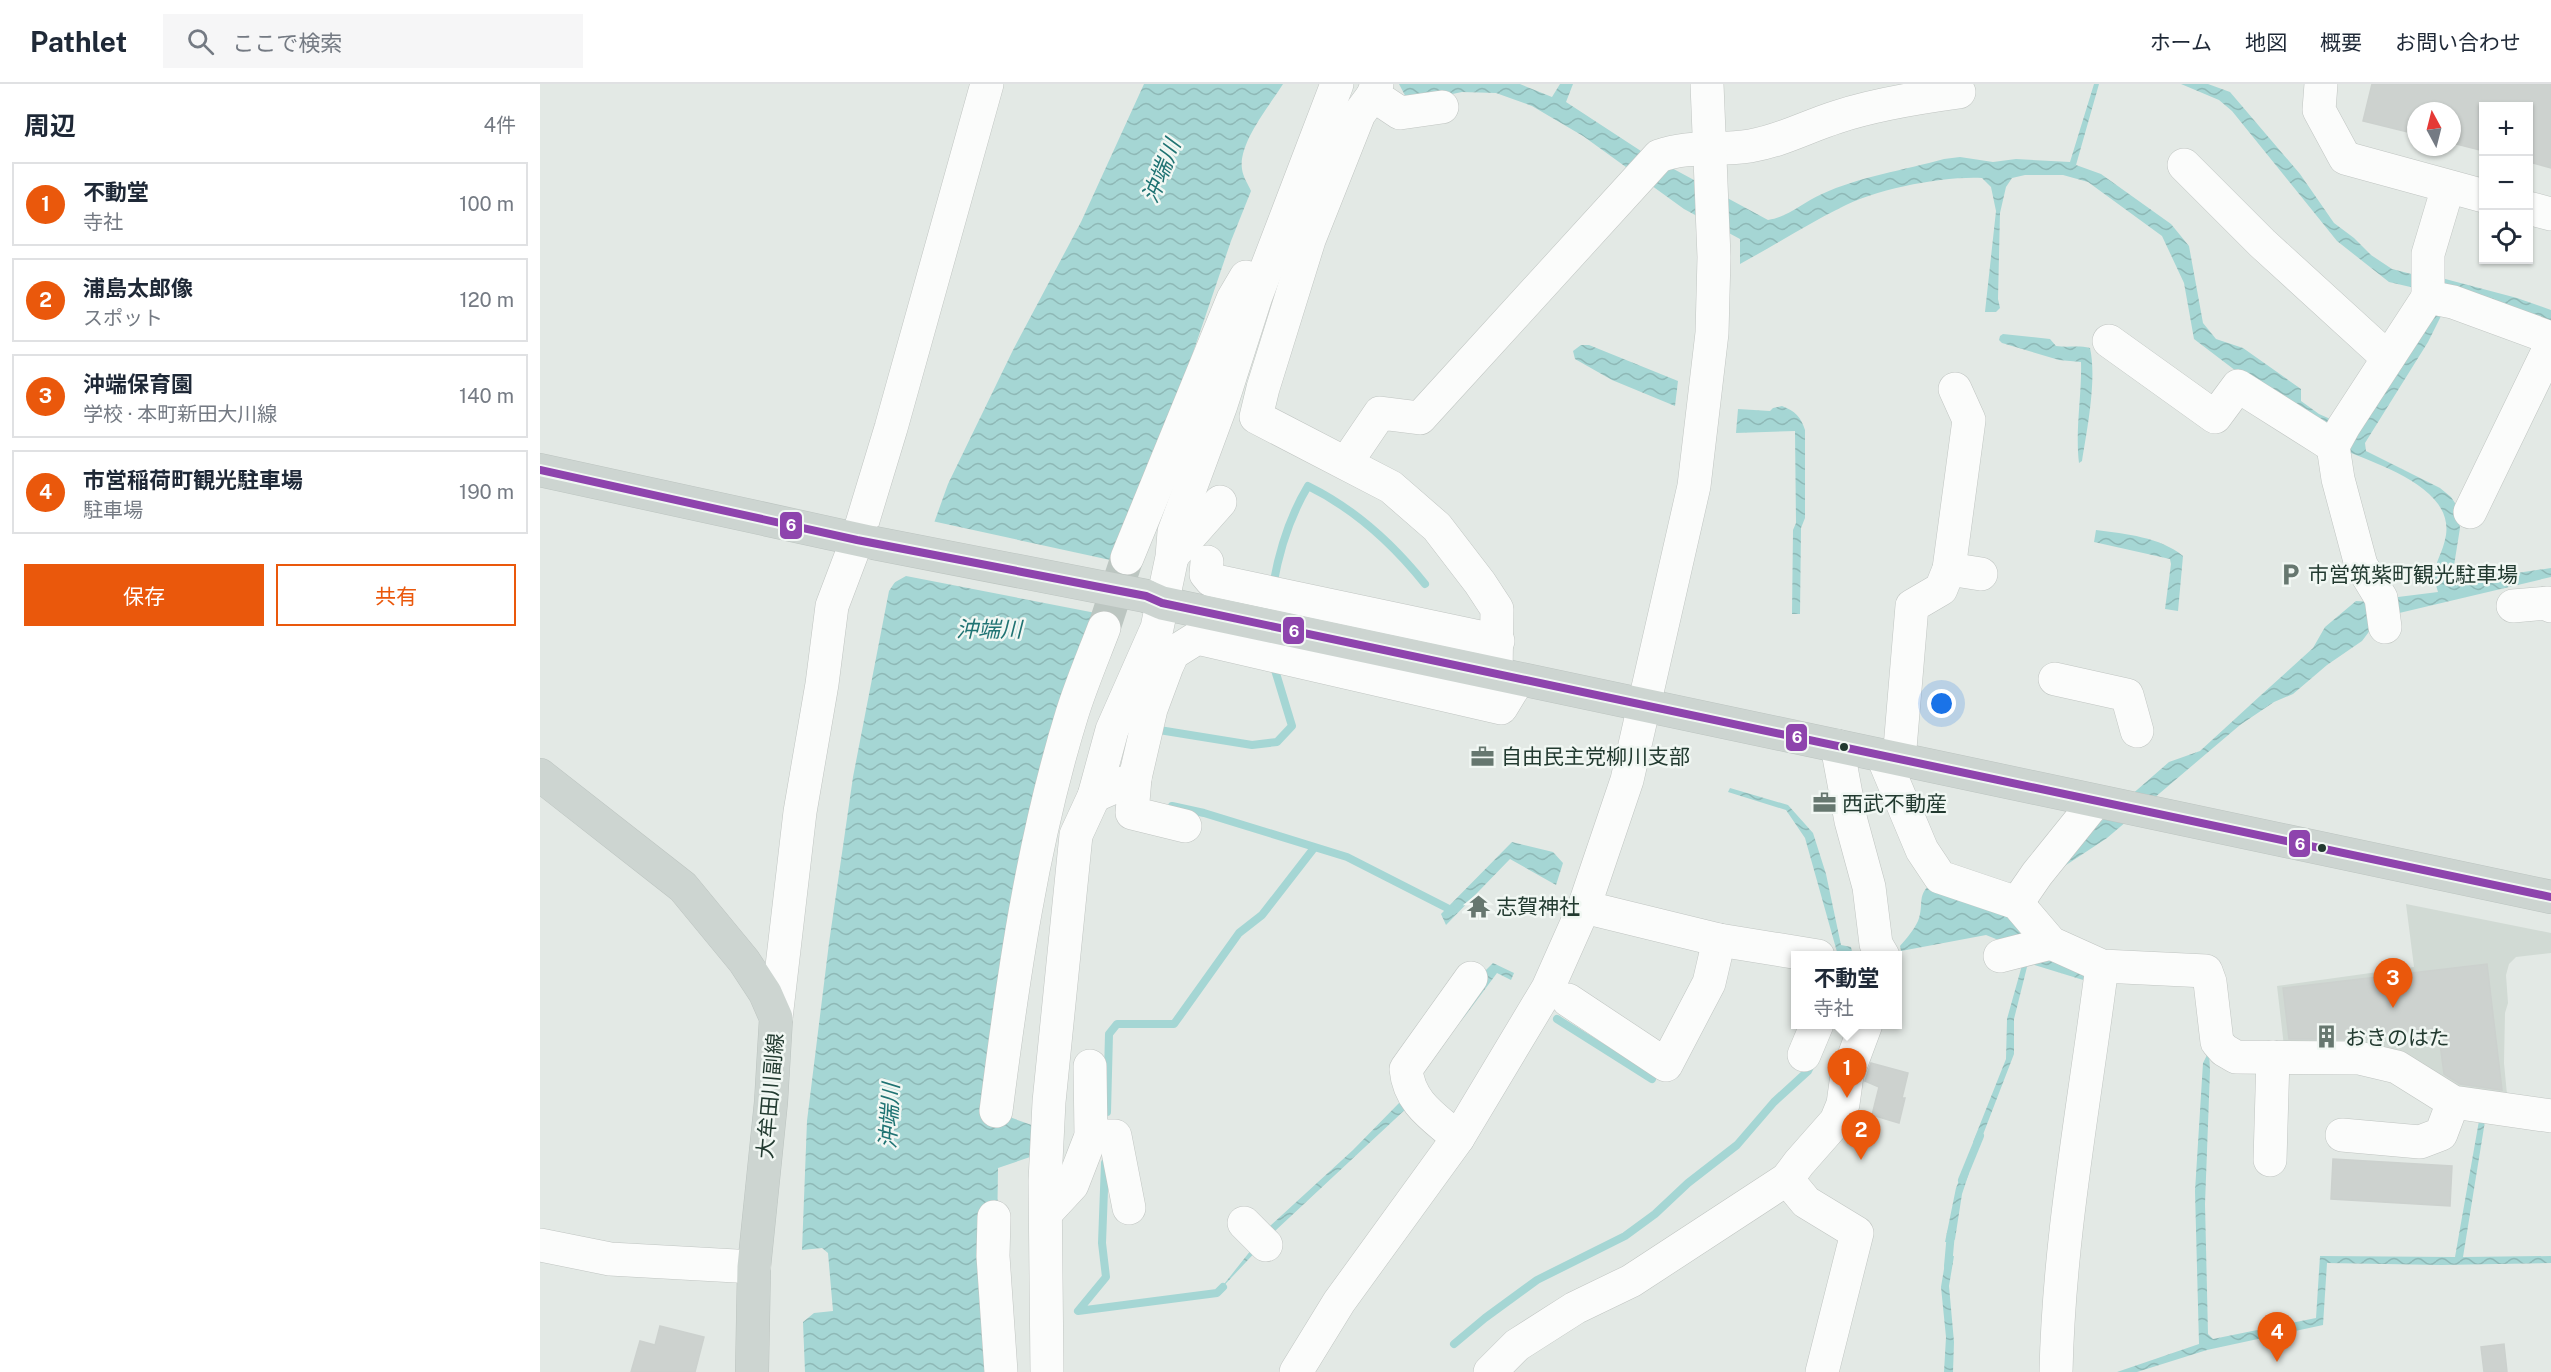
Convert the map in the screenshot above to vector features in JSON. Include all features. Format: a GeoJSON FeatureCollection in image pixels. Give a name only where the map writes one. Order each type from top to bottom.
{"type":"FeatureCollection","features":[{"type":"Feature","properties":{"kind":"main road"},"geometry":{"type":"LineString","coordinates":[[554,473],[2551,897]]}},
{"type":"Feature","properties":{"kind":"main road","name":"大牟田川副線"},"geometry":{"type":"LineString","coordinates":[[540,775],[683,887],[744,961],[765,993],[776,1018],[771,1102],[754,1267],[752,1372]]}},
{"type":"Feature","properties":{"kind":"street"},"geometry":{"type":"LineString","coordinates":[[776,1018],[800,812],[822,684],[832,606],[866,541],[894,417],[987,84]]}},
{"type":"Feature","properties":{"kind":"street"},"geometry":{"type":"LineString","coordinates":[[1047,1372],[1046,1213],[1049,1102],[1076,835],[1094,796],[1112,730],[1157,628],[1154,600],[1172,557],[1174,532],[1221,405],[1256,296],[1337,84]]}},
{"type":"Feature","properties":{"kind":"street"},"geometry":{"type":"LineString","coordinates":[[1296,1372],[1345,1293],[1458,1138],[1548,988],[1584,908],[1627,780],[1694,486],[1712,333],[1714,256],[1707,84]]}},
{"type":"Feature","properties":{"kind":"street"},"geometry":{"type":"LineString","coordinates":[[2321,84],[2319,110],[2345,158],[2479,195]]}},
{"type":"Feature","properties":{"kind":"street"},"geometry":{"type":"LineString","coordinates":[[1185,826],[1132,813],[1135,778],[1152,709],[1167,666],[1173,653],[1197,638],[1501,708],[1507,677],[1498,640],[1497,609],[1480,582],[1437,527],[1391,487],[1256,417],[1263,387],[1309,240],[1359,114],[1374,87],[1400,113],[1442,107]]}},
{"type":"Feature","properties":{"kind":"street"},"geometry":{"type":"LineString","coordinates":[[1347,463],[1380,413],[1420,418],[1659,156],[1678,149],[1749,146],[1783,138],[1838,116],[1932,95],[1959,92]]}},
{"type":"Feature","properties":{"kind":"street"},"geometry":{"type":"LineString","coordinates":[[2184,165],[2262,243],[2388,358]]}},
{"type":"Feature","properties":{"kind":"street"},"geometry":{"type":"LineString","coordinates":[[2383,612],[2361,565],[2338,478],[2338,436],[2388,358],[2428,285],[2428,254],[2448,188]]}},
{"type":"Feature","properties":{"kind":"street"},"geometry":{"type":"LineString","coordinates":[[2533,209],[2551,214]]}},
{"type":"Feature","properties":{"kind":"street"},"geometry":{"type":"LineString","coordinates":[[1127,558],[1233,298],[1262,250],[1274,249]]}},
{"type":"Feature","properties":{"kind":"street"},"geometry":{"type":"LineString","coordinates":[[2428,285],[2453,302],[2551,338]]}},
{"type":"Feature","properties":{"kind":"street"},"geometry":{"type":"LineString","coordinates":[[1256,296],[1263,387]]}},
{"type":"Feature","properties":{"kind":"street"},"geometry":{"type":"LineString","coordinates":[[2109,341],[2215,417],[2238,386],[2338,436]]}},
{"type":"Feature","properties":{"kind":"street"},"geometry":{"type":"LineString","coordinates":[[2470,512],[2551,345]]}},
{"type":"Feature","properties":{"kind":"street"},"geometry":{"type":"LineString","coordinates":[[1955,389],[1969,420],[1949,569],[1941,589],[1912,606],[1891,758],[1922,850],[1940,877],[2017,903],[2051,943],[2100,977],[2206,971],[2211,982],[2217,1042],[2224,1050],[2236,1057],[2359,1058],[2397,1067],[2453,1101],[2551,1116]]}},
{"type":"Feature","properties":{"kind":"street"},"geometry":{"type":"LineString","coordinates":[[1172,557],[1220,502]]}},
{"type":"Feature","properties":{"kind":"street"},"geometry":{"type":"LineString","coordinates":[[1207,562],[1206,574],[1211,580],[1498,640]]}},
{"type":"Feature","properties":{"kind":"street"},"geometry":{"type":"LineString","coordinates":[[1949,569],[1981,574]]}},
{"type":"Feature","properties":{"kind":"street"},"geometry":{"type":"LineString","coordinates":[[2513,606],[2548,603],[2551,606]]}},
{"type":"Feature","properties":{"kind":"street"},"geometry":{"type":"LineString","coordinates":[[996,1111],[1012,982],[1042,828],[1072,713],[1104,628]]}},
{"type":"Feature","properties":{"kind":"street"},"geometry":{"type":"LineString","coordinates":[[2055,679],[2127,695],[2137,731]]}},
{"type":"Feature","properties":{"kind":"street"},"geometry":{"type":"LineString","coordinates":[[1042,828],[1084,741],[1112,730]]}},
{"type":"Feature","properties":{"kind":"street"},"geometry":{"type":"LineString","coordinates":[[1837,746],[1851,822],[1869,887],[1876,944],[1880,951]]}},
{"type":"Feature","properties":{"kind":"street"},"geometry":{"type":"LineString","coordinates":[[1094,796],[1135,778]]}},
{"type":"Feature","properties":{"kind":"street"},"geometry":{"type":"LineString","coordinates":[[2017,903],[2037,874],[2095,802]]}},
{"type":"Feature","properties":{"kind":"street"},"geometry":{"type":"LineString","coordinates":[[1584,908],[1719,940],[1791,952]]}},
{"type":"Feature","properties":{"kind":"street"},"geometry":{"type":"LineString","coordinates":[[1012,982],[1036,978],[1065,939]]}},
{"type":"Feature","properties":{"kind":"street"},"geometry":{"type":"LineString","coordinates":[[1568,1000],[1666,1065],[1709,983],[1719,940]]}},
{"type":"Feature","properties":{"kind":"street"},"geometry":{"type":"LineString","coordinates":[[2000,956],[2051,943]]}},
{"type":"Feature","properties":{"kind":"street"},"geometry":{"type":"LineString","coordinates":[[2056,1372],[2057,1314],[2100,977]]}},
{"type":"Feature","properties":{"kind":"street"},"geometry":{"type":"LineString","coordinates":[[1458,1138],[1416,1100],[1408,1084],[1406,1069],[1471,978]]}},
{"type":"Feature","properties":{"kind":"street"},"geometry":{"type":"LineString","coordinates":[[1804,1055],[1815,1029]]}},
{"type":"Feature","properties":{"kind":"street"},"geometry":{"type":"LineString","coordinates":[[1503,1368],[1517,1345],[1575,1308],[1631,1281],[1787,1179],[1799,1162],[1836,1122],[1843,1104],[1847,1075],[1864,1029]]}},
{"type":"Feature","properties":{"kind":"street"},"geometry":{"type":"LineString","coordinates":[[2270,1160],[2273,1057]]}},
{"type":"Feature","properties":{"kind":"street"},"geometry":{"type":"LineString","coordinates":[[1090,1066],[1103,1136],[1129,1208]]}},
{"type":"Feature","properties":{"kind":"street"},"geometry":{"type":"LineString","coordinates":[[2342,1135],[2420,1142],[2441,1134],[2453,1101]]}},
{"type":"Feature","properties":{"kind":"street"},"geometry":{"type":"LineString","coordinates":[[1046,1213],[1072,1185],[1103,1136]]}},
{"type":"Feature","properties":{"kind":"street"},"geometry":{"type":"LineString","coordinates":[[1787,1179],[1806,1202],[1857,1233],[1822,1372]]}},
{"type":"Feature","properties":{"kind":"street"},"geometry":{"type":"LineString","coordinates":[[994,1217],[993,1256],[1001,1372]]}},
{"type":"Feature","properties":{"kind":"street"},"geometry":{"type":"LineString","coordinates":[[540,1245],[610,1259],[754,1267]]}},
{"type":"Feature","properties":{"kind":"shaded area"},"geometry":{"type":"Polygon","coordinates":[[[2406,904],[2551,933],[2551,953],[2516,957],[2509,964],[2506,975],[2508,1003],[2505,1013],[2504,1063],[2508,1105],[2285,1055],[2277,986],[2414,967],[2406,904]]]}},
{"type":"Feature","properties":{"kind":"water","name":"沖端川"},"geometry":{"type":"Polygon","coordinates":[[[1144,84],[1283,84],[1256,125],[1245,148],[1242,169],[1251,191],[1231,241],[1092,649],[998,1113],[1043,1129],[1042,1153],[998,1168],[997,1236],[1004,1372],[805,1372],[803,1322],[814,1313],[833,1311],[828,1253],[822,1248],[802,1250],[807,1121],[853,777],[889,591],[934,523],[948,484],[1013,350],[1081,222],[1144,84]]]}},
{"type":"Feature","properties":{"kind":"water"},"geometry":{"type":"Polygon","coordinates":[[[1399,84],[1520,84],[1552,97],[1560,84],[1573,84],[1566,102],[1644,153],[1768,220],[1783,216],[1815,197],[1836,188],[1944,159],[1960,157],[1993,162],[2016,159],[2070,162],[2094,84],[2099,84],[2076,165],[2101,174],[2171,224],[2189,246],[2203,323],[2216,339],[2243,348],[2301,389],[2301,401],[2319,414],[2337,422],[2328,435],[2261,390],[2194,339],[2184,283],[2162,236],[2088,182],[2063,175],[2025,175],[2012,178],[2006,187],[2000,213],[1998,299],[2000,308],[1996,312],[1985,312],[1996,211],[1991,187],[1982,178],[1948,179],[1910,185],[1855,201],[1740,264],[1740,239],[1684,209],[1583,136],[1532,106],[1496,93],[1462,92],[1409,103],[1399,84]]]}},
{"type":"Feature","properties":{"kind":"water"},"geometry":{"type":"Polygon","coordinates":[[[2181,84],[2208,84],[2230,92],[2300,174],[2334,223],[2371,255],[2392,269],[2419,276],[2419,289],[2389,282],[2337,241],[2232,111],[2219,100],[2181,84]]]}},
{"type":"Feature","properties":{"kind":"water"},"geometry":{"type":"Polygon","coordinates":[[[2434,276],[2517,298],[2551,310],[2551,330],[2442,314],[2428,342],[2365,443],[2366,451],[2440,488],[2451,497],[2457,506],[2460,528],[2452,578],[2463,581],[2551,568],[2551,577],[2395,614],[2390,598],[2438,592],[2435,575],[2446,535],[2445,518],[2438,504],[2426,491],[2410,480],[2344,450],[2434,276]]]}},
{"type":"Feature","properties":{"kind":"water"},"geometry":{"type":"Polygon","coordinates":[[[2003,334],[2050,339],[2056,346],[2090,348],[2092,374],[2090,404],[2082,461],[2079,463],[2081,362],[2059,360],[2002,343],[1999,340],[2003,334]]]}},
{"type":"Feature","properties":{"kind":"water"},"geometry":{"type":"Polygon","coordinates":[[[1581,345],[1589,345],[1678,381],[1675,406],[1612,380],[1575,359],[1573,351],[1581,345]]]}},
{"type":"Feature","properties":{"kind":"water"},"geometry":{"type":"Polygon","coordinates":[[[1782,406],[1797,415],[1805,430],[1805,518],[1801,528],[1800,614],[1792,614],[1793,530],[1796,523],[1795,431],[1736,433],[1738,409],[1770,411],[1782,406]]]}},
{"type":"Feature","properties":{"kind":"water"},"geometry":{"type":"Polygon","coordinates":[[[2096,530],[2153,540],[2183,556],[2178,611],[2165,609],[2170,559],[2094,542],[2096,530]]]}},
{"type":"Feature","properties":{"kind":"water"},"geometry":{"type":"Polygon","coordinates":[[[2356,601],[2374,602],[2371,629],[2362,641],[2327,665],[2293,694],[2274,702],[2240,725],[2107,838],[2054,873],[2090,831],[2169,762],[2200,751],[2313,648],[2325,627],[2356,601]]]}},
{"type":"Feature","properties":{"kind":"water"},"geometry":{"type":"Polygon","coordinates":[[[1730,788],[1788,805],[1813,833],[1826,874],[1841,945],[1851,947],[1852,951],[1837,951],[1805,838],[1786,810],[1728,792],[1730,788]]]}},
{"type":"Feature","properties":{"kind":"water"},"geometry":{"type":"Polygon","coordinates":[[[1512,842],[1553,852],[1563,863],[1556,885],[1510,859],[1446,925],[1441,914],[1512,842]]]}},
{"type":"Feature","properties":{"kind":"water"},"geometry":{"type":"Polygon","coordinates":[[[1934,882],[2007,906],[2089,969],[2093,983],[2028,963],[2014,1019],[2014,1054],[1979,1145],[1973,1142],[2006,1059],[2007,1019],[2024,958],[2016,947],[1986,935],[1901,951],[1900,946],[1918,921],[1922,895],[1934,882]]]}},
{"type":"Feature","properties":{"kind":"water"},"geometry":{"type":"Polygon","coordinates":[[[1493,963],[1514,973],[1511,980],[1497,973],[1432,1056],[1477,979],[1493,963]]]}},
{"type":"Feature","properties":{"kind":"water"},"geometry":{"type":"Polygon","coordinates":[[[2209,1051],[2205,1204],[2208,1334],[2213,1339],[2316,1318],[2320,1256],[2455,1257],[2480,1115],[2486,1115],[2463,1257],[2551,1256],[2551,1263],[2441,1265],[2327,1263],[2323,1325],[2207,1350],[2137,1372],[2117,1372],[2199,1344],[2195,1191],[2203,1063],[2209,1051]]]}},
{"type":"Feature","properties":{"kind":"water"},"geometry":{"type":"Polygon","coordinates":[[[1401,1101],[1409,1106],[1275,1231],[1217,1293],[1270,1226],[1353,1150],[1401,1101]]]}},
{"type":"Feature","properties":{"kind":"water"},"geometry":{"type":"Polygon","coordinates":[[[1963,1171],[1969,1173],[1962,1194],[1955,1239],[1953,1242],[1945,1242],[1956,1188],[1963,1171]]]}},
{"type":"Feature","properties":{"kind":"water"},"geometry":{"type":"Polygon","coordinates":[[[1954,1256],[1949,1286],[1954,1342],[1953,1372],[1944,1372],[1946,1337],[1941,1287],[1946,1257],[1954,1256]]]}},
{"type":"Feature","properties":{"kind":"pier"},"geometry":{"type":"Polygon","coordinates":[[[932,521],[1124,563],[1106,615],[906,576],[890,585],[932,521]]]}},
{"type":"Feature","properties":{"kind":"building"},"geometry":{"type":"Polygon","coordinates":[[[2372,84],[2551,84],[2551,168],[2533,163],[2533,102],[2479,102],[2479,150],[2461,145],[2461,102],[2407,102],[2407,132],[2363,121],[2372,84]]]}},
{"type":"Feature","properties":{"kind":"building","name":"おきのはた"},"geometry":{"type":"Polygon","coordinates":[[[2487,964],[2502,1090],[2460,1084],[2444,1074],[2438,1028],[2349,1039],[2289,1039],[2283,988],[2487,964]]]}},
{"type":"Feature","properties":{"kind":"building"},"geometry":{"type":"Polygon","coordinates":[[[1871,1063],[1908,1073],[1899,1123],[1872,1115],[1879,1087],[1865,1081],[1871,1063]]]}},
{"type":"Feature","properties":{"kind":"building"},"geometry":{"type":"Polygon","coordinates":[[[2333,1159],[2452,1166],[2450,1206],[2331,1199],[2333,1159]]]}},
{"type":"Feature","properties":{"kind":"building"},"geometry":{"type":"Polygon","coordinates":[[[660,1326],[704,1337],[695,1372],[631,1372],[640,1341],[655,1345],[660,1326]]]}},
{"type":"Feature","properties":{"kind":"building"},"geometry":{"type":"Polygon","coordinates":[[[2504,1344],[2507,1372],[2484,1372],[2481,1347],[2504,1344]]]}},
{"type":"Feature","properties":{"kind":"waterway"},"geometry":{"type":"LineString","coordinates":[[1273,586],[1286,534],[1308,486],[1342,505],[1372,529],[1400,555],[1425,584]]}},
{"type":"Feature","properties":{"kind":"waterway"},"geometry":{"type":"LineString","coordinates":[[1153,729],[1252,745],[1277,742],[1292,726],[1275,670]]}},
{"type":"Feature","properties":{"kind":"waterway"},"geometry":{"type":"LineString","coordinates":[[1172,806],[1204,813],[1347,857],[1453,911]]}},
{"type":"Feature","properties":{"kind":"waterway"},"geometry":{"type":"LineString","coordinates":[[1107,1112],[1109,1034],[1117,1024],[1174,1024],[1239,933],[1262,915],[1314,848]]}},
{"type":"Feature","properties":{"kind":"waterway"},"geometry":{"type":"LineString","coordinates":[[1557,1019],[1652,1079]]}},
{"type":"Feature","properties":{"kind":"waterway"},"geometry":{"type":"LineString","coordinates":[[1454,1344],[1537,1280],[1625,1236],[1655,1214],[1688,1183],[1737,1145],[1774,1102],[1808,1071],[1812,1063]]}},
{"type":"Feature","properties":{"kind":"waterway"},"geometry":{"type":"LineString","coordinates":[[1962,1180],[1980,1136]]}},
{"type":"Feature","properties":{"kind":"waterway"},"geometry":{"type":"LineString","coordinates":[[1105,1163],[1102,1243],[1106,1277],[1078,1311],[1217,1293],[1223,1287]]}},
{"type":"Feature","properties":{"kind":"waterway"},"geometry":{"type":"LineString","coordinates":[[1948,1266],[1951,1233]]}},
{"type":"Feature","properties":{"kind":"tunnel"},"geometry":{"type":"LineString","coordinates":[[1104,628],[1127,558]]}},
{"type":"Feature","properties":{"kind":"transit line","name":"6"},"geometry":{"type":"LineString","coordinates":[[540,470],[857,540],[1146,596],[1162,603],[2551,897]]}},
{"type":"Feature","properties":{"kind":"place","name":"市営筑紫町観光駐車場"},"geometry":{"type":"Point","coordinates":[2290,574]}},
{"type":"Feature","properties":{"kind":"place","name":"自由民主党柳川支部"},"geometry":{"type":"Point","coordinates":[1483,756]}},
{"type":"Feature","properties":{"kind":"place","name":"西武不動産"},"geometry":{"type":"Point","coordinates":[1824,803]}},
{"type":"Feature","properties":{"kind":"place","name":"志賀神社"},"geometry":{"type":"Point","coordinates":[1478,906]}},
{"type":"Feature","properties":{"kind":"place","name":"沖端保育園"},"geometry":{"type":"Point","coordinates":[2393,1008]}},
{"type":"Feature","properties":{"kind":"place","name":"おきのはた"},"geometry":{"type":"Point","coordinates":[2327,1037]}},
{"type":"Feature","properties":{"kind":"place","name":"不動堂"},"geometry":{"type":"Point","coordinates":[1847,1098]}},
{"type":"Feature","properties":{"kind":"place","name":"浦島太郎像"},"geometry":{"type":"Point","coordinates":[1861,1160]}},
{"type":"Feature","properties":{"kind":"place","name":"市営稲荷町観光駐車場"},"geometry":{"type":"Point","coordinates":[2277,1362]}}]}
